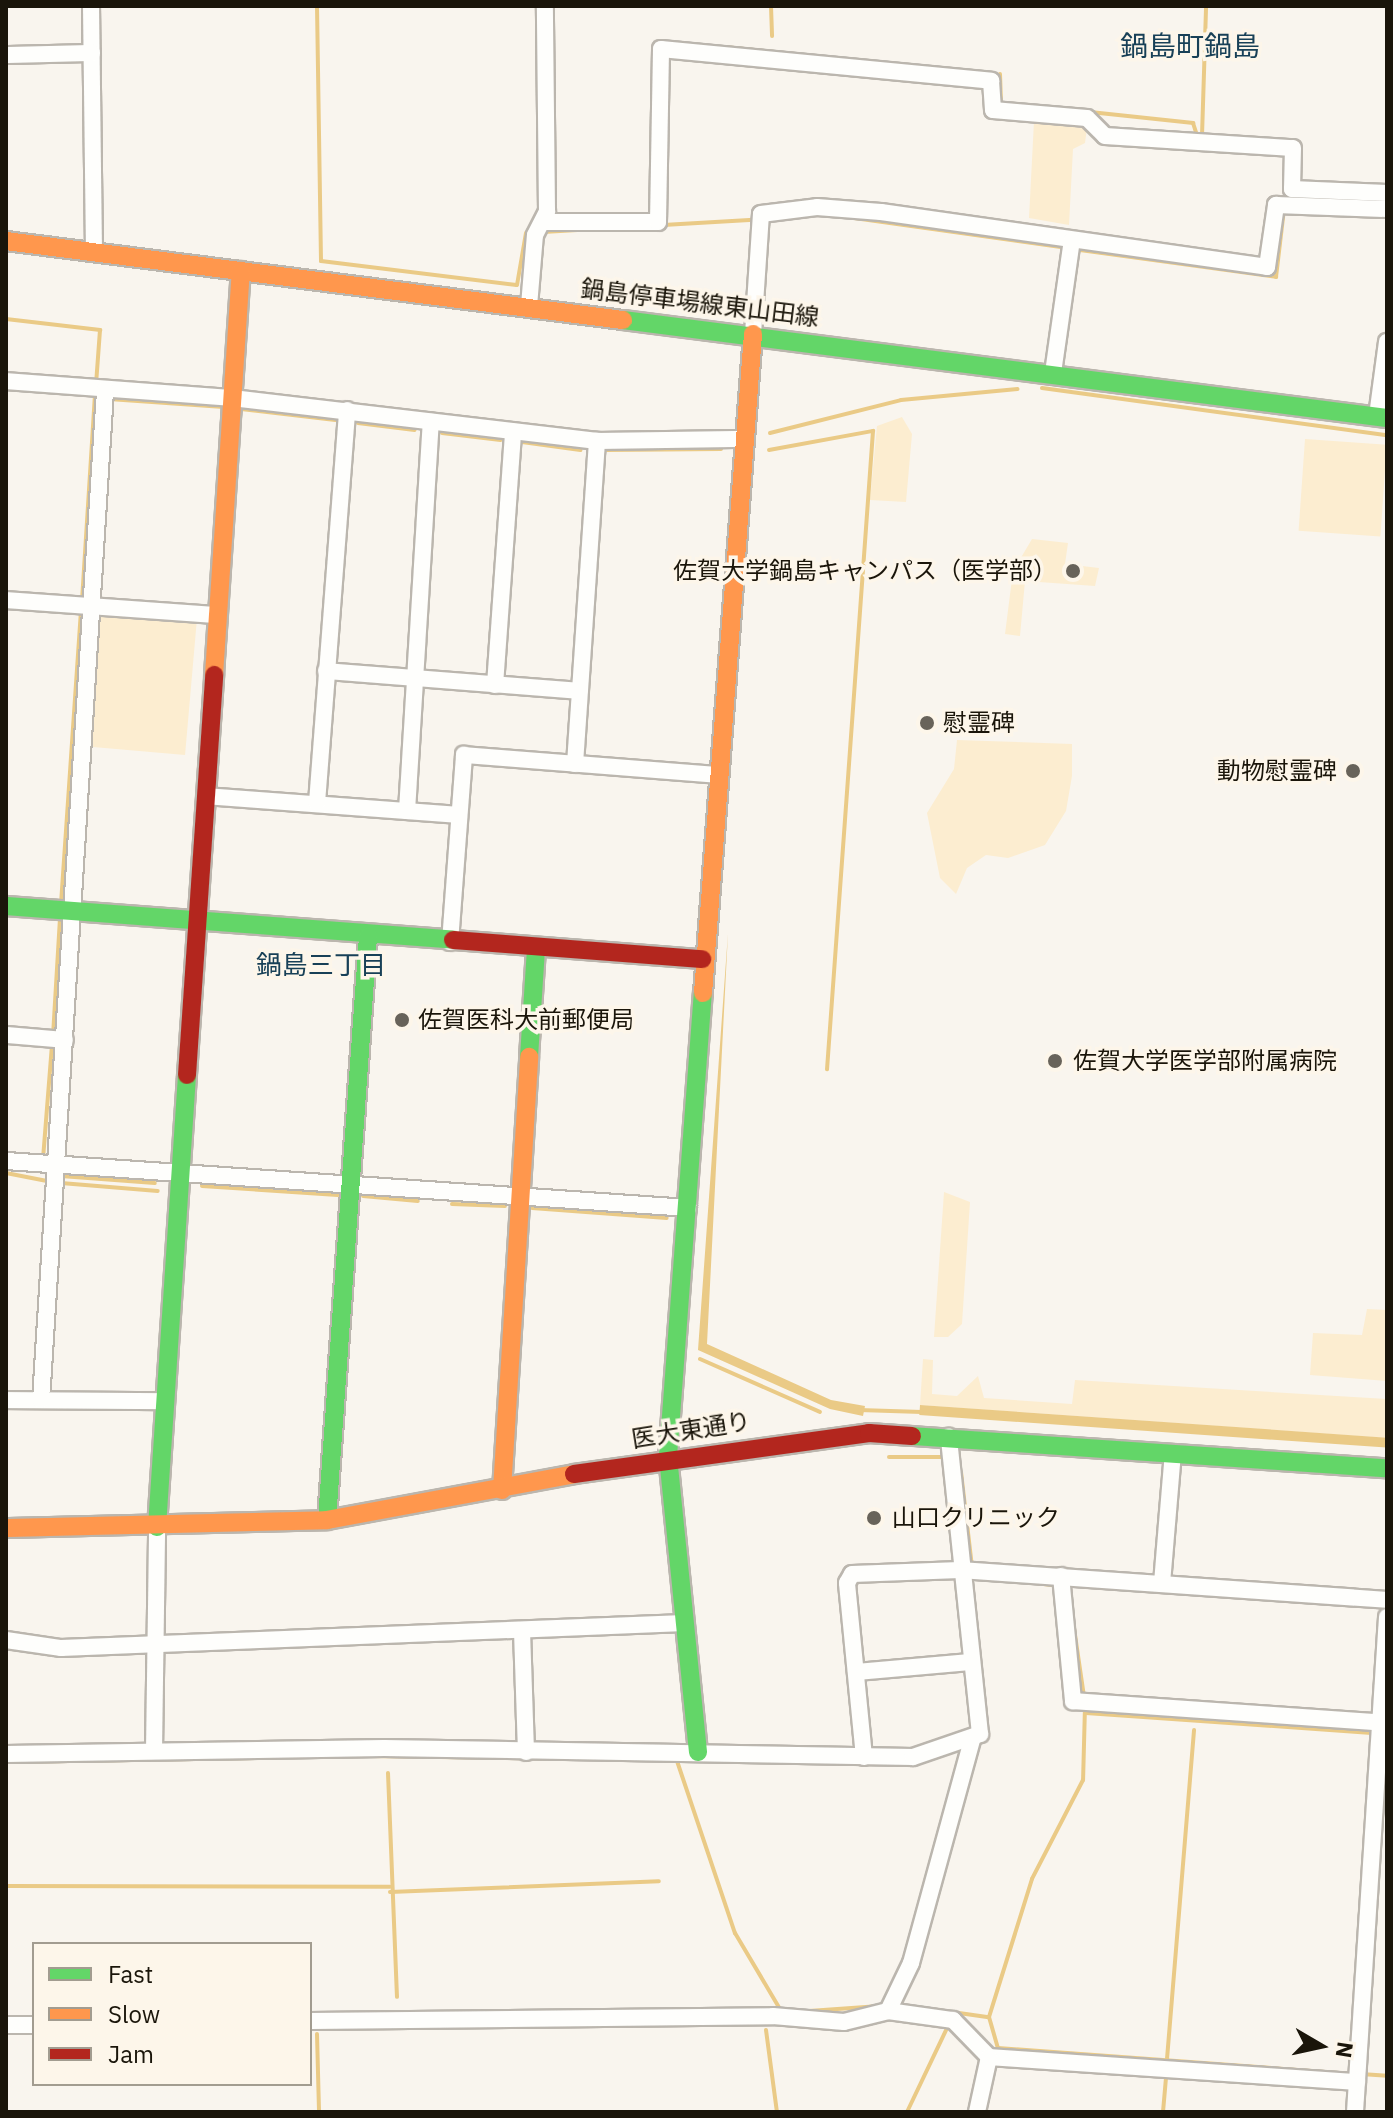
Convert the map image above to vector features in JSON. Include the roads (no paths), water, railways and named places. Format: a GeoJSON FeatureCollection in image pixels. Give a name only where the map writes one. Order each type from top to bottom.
{"type":"FeatureCollection","features":[{"type":"Feature","properties":{"kind":"street"},"geometry":{"type":"LineString","coordinates":[[91,6],[94,252]]}},
{"type":"Feature","properties":{"kind":"street"},"geometry":{"type":"LineString","coordinates":[[529,306],[535,235],[545,222],[545,6]]}},
{"type":"Feature","properties":{"kind":"street"},"geometry":{"type":"LineString","coordinates":[[545,222],[658,222],[661,49],[991,81],[993,110],[1087,118],[1105,136],[1293,148],[1292,189],[1387,193]]}},
{"type":"Feature","properties":{"kind":"street"},"geometry":{"type":"LineString","coordinates":[[6,55],[92,53]]}},
{"type":"Feature","properties":{"kind":"street"},"geometry":{"type":"LineString","coordinates":[[698,1752],[668,1456],[688,1208],[702,959],[761,214],[817,207],[1267,267],[1276,205],[1387,209]]}},
{"type":"Feature","properties":{"kind":"street"},"geometry":{"type":"LineString","coordinates":[[1053,373],[1072,240]]}},
{"type":"Feature","properties":{"kind":"street","name":"鍋島停車場線東山田線"},"geometry":{"type":"LineString","coordinates":[[6,241],[753,334],[1382,417]]}},
{"type":"Feature","properties":{"kind":"street"},"geometry":{"type":"LineString","coordinates":[[154,1751],[157,1527],[163,1401],[241,271]]}},
{"type":"Feature","properties":{"kind":"street"},"geometry":{"type":"LineString","coordinates":[[1382,417],[1387,342]]}},
{"type":"Feature","properties":{"kind":"street"},"geometry":{"type":"LineString","coordinates":[[6,381],[232,398],[597,441],[743,439]]}},
{"type":"Feature","properties":{"kind":"street"},"geometry":{"type":"LineString","coordinates":[[41,1400],[57,1039],[99,390]]}},
{"type":"Feature","properties":{"kind":"street"},"geometry":{"type":"LineString","coordinates":[[317,803],[347,410]]}},
{"type":"Feature","properties":{"kind":"street"},"geometry":{"type":"LineString","coordinates":[[407,811],[431,422]]}},
{"type":"Feature","properties":{"kind":"street"},"geometry":{"type":"LineString","coordinates":[[495,685],[513,432]]}},
{"type":"Feature","properties":{"kind":"street"},"geometry":{"type":"LineString","coordinates":[[575,764],[597,441]]}},
{"type":"Feature","properties":{"kind":"street"},"geometry":{"type":"LineString","coordinates":[[6,600],[217,615]]}},
{"type":"Feature","properties":{"kind":"street"},"geometry":{"type":"LineString","coordinates":[[326,671],[579,691]]}},
{"type":"Feature","properties":{"kind":"street"},"geometry":{"type":"LineString","coordinates":[[450,942],[464,755],[718,775]]}},
{"type":"Feature","properties":{"kind":"street"},"geometry":{"type":"LineString","coordinates":[[206,796],[458,815]]}},
{"type":"Feature","properties":{"kind":"street"},"geometry":{"type":"LineString","coordinates":[[6,906],[536,949],[702,959]]}},
{"type":"Feature","properties":{"kind":"street"},"geometry":{"type":"LineString","coordinates":[[327,1520],[368,936]]}},
{"type":"Feature","properties":{"kind":"street"},"geometry":{"type":"LineString","coordinates":[[502,1490],[536,949]]}},
{"type":"Feature","properties":{"kind":"street"},"geometry":{"type":"LineString","coordinates":[[6,1035],[57,1039]]}},
{"type":"Feature","properties":{"kind":"street"},"geometry":{"type":"LineString","coordinates":[[6,1161],[50,1170],[350,1184],[688,1208]]}},
{"type":"Feature","properties":{"kind":"street"},"geometry":{"type":"LineString","coordinates":[[6,1400],[163,1401]]}},
{"type":"Feature","properties":{"kind":"street","name":"医大東通り"},"geometry":{"type":"LineString","coordinates":[[6,1528],[157,1527],[327,1520],[502,1490],[668,1456],[838,1435],[950,1450],[1173,1453],[1387,1468]]}},
{"type":"Feature","properties":{"kind":"street"},"geometry":{"type":"LineString","coordinates":[[6,1754],[154,1751],[698,1752],[705,1758],[913,1757],[980,1734],[971,1662],[968,1571],[950,1450]]}},
{"type":"Feature","properties":{"kind":"street"},"geometry":{"type":"LineString","coordinates":[[1162,1583],[1173,1453]]}},
{"type":"Feature","properties":{"kind":"street"},"geometry":{"type":"LineString","coordinates":[[864,1757],[847,1583],[852,1574],[968,1571],[1061,1583],[1162,1583],[1387,1600]]}},
{"type":"Feature","properties":{"kind":"street"},"geometry":{"type":"LineString","coordinates":[[1061,1583],[1073,1701],[1381,1728]]}},
{"type":"Feature","properties":{"kind":"street"},"geometry":{"type":"LineString","coordinates":[[1355,2112],[1387,1617]]}},
{"type":"Feature","properties":{"kind":"street"},"geometry":{"type":"LineString","coordinates":[[6,1640],[61,1648],[684,1623]]}},
{"type":"Feature","properties":{"kind":"street"},"geometry":{"type":"LineString","coordinates":[[522,1631],[526,1752]]}},
{"type":"Feature","properties":{"kind":"street"},"geometry":{"type":"LineString","coordinates":[[856,1672],[971,1662]]}},
{"type":"Feature","properties":{"kind":"street"},"geometry":{"type":"LineString","coordinates":[[888,2006],[911,1963],[973,1737]]}},
{"type":"Feature","properties":{"kind":"street"},"geometry":{"type":"LineString","coordinates":[[312,2021],[773,2016],[844,2022],[888,2006],[953,2020],[989,2057],[1358,2076]]}},
{"type":"Feature","properties":{"kind":"street"},"geometry":{"type":"LineString","coordinates":[[6,2025],[32,2025]]}},
{"type":"Feature","properties":{"kind":"street"},"geometry":{"type":"LineString","coordinates":[[977,2112],[989,2057]]}},
{"type":"Feature","properties":{"kind":"waterway"},"geometry":{"type":"LineString","coordinates":[[317,6],[321,261],[517,285],[526,233]]}},
{"type":"Feature","properties":{"kind":"waterway"},"geometry":{"type":"LineString","coordinates":[[771,6],[772,36]]}},
{"type":"Feature","properties":{"kind":"waterway"},"geometry":{"type":"LineString","coordinates":[[1202,136],[1206,6]]}},
{"type":"Feature","properties":{"kind":"waterway"},"geometry":{"type":"LineString","coordinates":[[725,47],[927,67]]}},
{"type":"Feature","properties":{"kind":"waterway"},"geometry":{"type":"LineString","coordinates":[[1000,74],[1001,105]]}},
{"type":"Feature","properties":{"kind":"waterway"},"geometry":{"type":"LineString","coordinates":[[1090,112],[1193,123],[1197,135]]}},
{"type":"Feature","properties":{"kind":"waterway"},"geometry":{"type":"LineString","coordinates":[[1080,250],[1276,277],[1284,209]]}},
{"type":"Feature","properties":{"kind":"waterway"},"geometry":{"type":"LineString","coordinates":[[854,218],[1061,247]]}},
{"type":"Feature","properties":{"kind":"waterway"},"geometry":{"type":"LineString","coordinates":[[543,232],[754,220]]}},
{"type":"Feature","properties":{"kind":"waterway"},"geometry":{"type":"LineString","coordinates":[[6,319],[100,330],[96,385]]}},
{"type":"Feature","properties":{"kind":"waterway"},"geometry":{"type":"LineString","coordinates":[[1042,388],[1387,435]]}},
{"type":"Feature","properties":{"kind":"waterway"},"geometry":{"type":"LineString","coordinates":[[770,433],[901,400],[1017,389]]}},
{"type":"Feature","properties":{"kind":"waterway"},"geometry":{"type":"LineString","coordinates":[[82,601],[95,394]]}},
{"type":"Feature","properties":{"kind":"waterway"},"geometry":{"type":"LineString","coordinates":[[109,399],[224,407]]}},
{"type":"Feature","properties":{"kind":"waterway"},"geometry":{"type":"LineString","coordinates":[[241,409],[335,420]]}},
{"type":"Feature","properties":{"kind":"waterway"},"geometry":{"type":"LineString","coordinates":[[358,423],[415,430]]}},
{"type":"Feature","properties":{"kind":"waterway"},"geometry":{"type":"LineString","coordinates":[[769,450],[873,431],[827,1069]]}},
{"type":"Feature","properties":{"kind":"waterway"},"geometry":{"type":"LineString","coordinates":[[442,433],[501,440]]}},
{"type":"Feature","properties":{"kind":"waterway"},"geometry":{"type":"LineString","coordinates":[[522,442],[580,450]]}},
{"type":"Feature","properties":{"kind":"waterway"},"geometry":{"type":"LineString","coordinates":[[607,450],[721,449]]}},
{"type":"Feature","properties":{"kind":"waterway"},"geometry":{"type":"LineString","coordinates":[[61,904],[81,610]]}},
{"type":"Feature","properties":{"kind":"waterway"},"geometry":{"type":"LineString","coordinates":[[53,1036],[60,917]]}},
{"type":"Feature","properties":{"kind":"waterway"},"geometry":{"type":"LineString","coordinates":[[43,1159],[52,1045]]}},
{"type":"Feature","properties":{"kind":"waterway"},"geometry":{"type":"LineString","coordinates":[[6,1173],[52,1182]]}},
{"type":"Feature","properties":{"kind":"waterway"},"geometry":{"type":"LineString","coordinates":[[61,1176],[155,1183]]}},
{"type":"Feature","properties":{"kind":"waterway"},"geometry":{"type":"LineString","coordinates":[[61,1183],[158,1191]]}},
{"type":"Feature","properties":{"kind":"waterway"},"geometry":{"type":"LineString","coordinates":[[202,1186],[338,1195]]}},
{"type":"Feature","properties":{"kind":"waterway"},"geometry":{"type":"LineString","coordinates":[[363,1196],[418,1201]]}},
{"type":"Feature","properties":{"kind":"waterway"},"geometry":{"type":"LineString","coordinates":[[452,1204],[505,1206]]}},
{"type":"Feature","properties":{"kind":"waterway"},"geometry":{"type":"LineString","coordinates":[[532,1208],[667,1218]]}},
{"type":"Feature","properties":{"kind":"waterway"},"geometry":{"type":"LineString","coordinates":[[700,1359],[820,1412]]}},
{"type":"Feature","properties":{"kind":"waterway"},"geometry":{"type":"LineString","coordinates":[[859,1410],[922,1412]]}},
{"type":"Feature","properties":{"kind":"waterway"},"geometry":{"type":"LineString","coordinates":[[889,1457],[949,1457]]}},
{"type":"Feature","properties":{"kind":"waterway"},"geometry":{"type":"LineString","coordinates":[[961,1472],[972,1567]]}},
{"type":"Feature","properties":{"kind":"waterway"},"geometry":{"type":"LineString","coordinates":[[973,1575],[1059,1586]]}},
{"type":"Feature","properties":{"kind":"waterway"},"geometry":{"type":"LineString","coordinates":[[1068,1587],[1084,1697]]}},
{"type":"Feature","properties":{"kind":"waterway"},"geometry":{"type":"LineString","coordinates":[[1085,1706],[1083,1780],[1032,1879],[989,2017],[998,2048],[1353,2074]]}},
{"type":"Feature","properties":{"kind":"waterway"},"geometry":{"type":"LineString","coordinates":[[1086,1713],[1375,1733]]}},
{"type":"Feature","properties":{"kind":"waterway"},"geometry":{"type":"LineString","coordinates":[[1167,2059],[1194,1730]]}},
{"type":"Feature","properties":{"kind":"waterway"},"geometry":{"type":"LineString","coordinates":[[369,1756],[575,1759]]}},
{"type":"Feature","properties":{"kind":"waterway"},"geometry":{"type":"LineString","coordinates":[[6,1762],[264,1758]]}},
{"type":"Feature","properties":{"kind":"waterway"},"geometry":{"type":"LineString","coordinates":[[676,1758],[735,1933],[780,2009]]}},
{"type":"Feature","properties":{"kind":"waterway"},"geometry":{"type":"LineString","coordinates":[[388,1773],[397,1997]]}},
{"type":"Feature","properties":{"kind":"waterway"},"geometry":{"type":"LineString","coordinates":[[390,1892],[659,1881]]}},
{"type":"Feature","properties":{"kind":"waterway"},"geometry":{"type":"LineString","coordinates":[[6,1886],[390,1887]]}},
{"type":"Feature","properties":{"kind":"waterway"},"geometry":{"type":"LineString","coordinates":[[809,2011],[880,2006]]}},
{"type":"Feature","properties":{"kind":"waterway"},"geometry":{"type":"LineString","coordinates":[[952,2012],[989,2017]]}},
{"type":"Feature","properties":{"kind":"waterway"},"geometry":{"type":"LineString","coordinates":[[907,2112],[948,2026]]}},
{"type":"Feature","properties":{"kind":"waterway"},"geometry":{"type":"LineString","coordinates":[[766,2030],[777,2112]]}},
{"type":"Feature","properties":{"kind":"waterway"},"geometry":{"type":"LineString","coordinates":[[317,2034],[319,2112]]}},
{"type":"Feature","properties":{"kind":"waterway"},"geometry":{"type":"LineString","coordinates":[[1361,2074],[1387,2076]]}},
{"type":"Feature","properties":{"kind":"waterway"},"geometry":{"type":"LineString","coordinates":[[1163,2112],[1166,2078]]}},
{"type":"Feature","properties":{"kind":"place","name":"佐賀大学鍋島キャンパス（医学部）"},"geometry":{"type":"Point","coordinates":[1073,571]}},
{"type":"Feature","properties":{"kind":"place","name":"慰霊碑"},"geometry":{"type":"Point","coordinates":[927,723]}},
{"type":"Feature","properties":{"kind":"place","name":"動物慰霊碑"},"geometry":{"type":"Point","coordinates":[1353,771]}},
{"type":"Feature","properties":{"kind":"place","name":"佐賀医科大前郵便局"},"geometry":{"type":"Point","coordinates":[402,1020]}},
{"type":"Feature","properties":{"kind":"place","name":"佐賀大学医学部附属病院"},"geometry":{"type":"Point","coordinates":[1055,1061]}},
{"type":"Feature","properties":{"kind":"place","name":"山口クリニック"},"geometry":{"type":"Point","coordinates":[874,1518]}},
{"type":"Feature","properties":{"kind":"district","name":"鍋島町鍋島"},"geometry":{"type":"Point","coordinates":[1190,46]}},
{"type":"Feature","properties":{"kind":"district","name":"鍋島三丁目"},"geometry":{"type":"Point","coordinates":[321,965]}}]}
